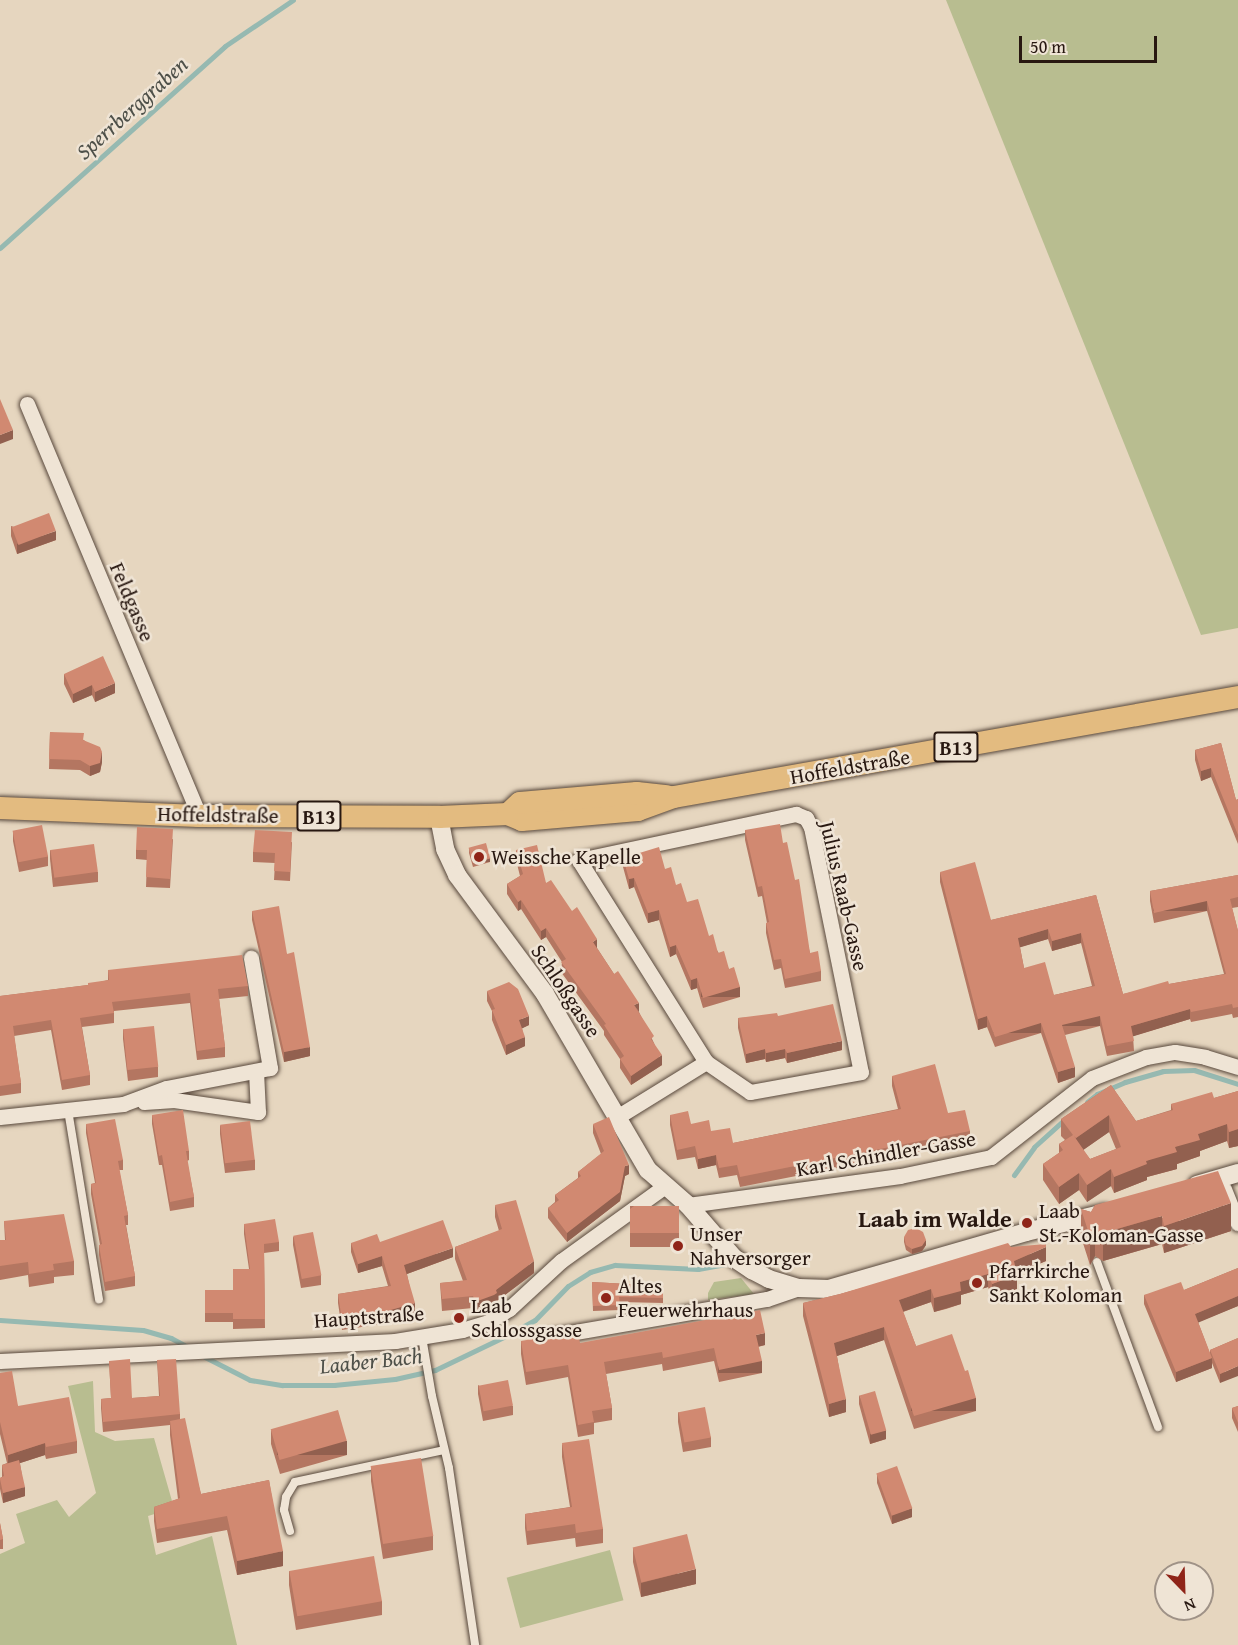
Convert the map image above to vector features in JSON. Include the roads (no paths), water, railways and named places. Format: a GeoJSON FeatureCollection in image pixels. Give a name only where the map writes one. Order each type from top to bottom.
{"type":"FeatureCollection","features":[{"type":"Feature","properties":{"kind":"main road","name":"Hoffeldstraße"},"geometry":{"type":"LineString","coordinates":[[0,808],[200,816],[439,817],[508,814],[520,803],[637,793],[674,797],[1238,696]]}},
{"type":"Feature","properties":{"kind":"street","name":"Feldgasse"},"geometry":{"type":"LineString","coordinates":[[27,404],[200,816]]}},
{"type":"Feature","properties":{"kind":"street","name":"Julius Raab-Gasse"},"geometry":{"type":"LineString","coordinates":[[796,814],[806,818],[811,827],[861,1072],[750,1092],[706,1062],[579,860],[796,814]]}},
{"type":"Feature","properties":{"kind":"street","name":"Schloßgasse"},"geometry":{"type":"LineString","coordinates":[[439,817],[445,849],[457,875],[545,994],[648,1170],[665,1186]]}},
{"type":"Feature","properties":{"kind":"street"},"geometry":{"type":"LineString","coordinates":[[123,1104],[166,1088],[270,1068],[251,957]]}},
{"type":"Feature","properties":{"kind":"street","name":"Karl Schindler-Gasse"},"geometry":{"type":"LineString","coordinates":[[688,1205],[900,1176],[990,1157],[1092,1078],[1146,1057],[1175,1052],[1205,1057],[1238,1067]]}},
{"type":"Feature","properties":{"kind":"street"},"geometry":{"type":"LineString","coordinates":[[617,1117],[706,1062]]}},
{"type":"Feature","properties":{"kind":"street"},"geometry":{"type":"LineString","coordinates":[[0,1117],[174,1100],[258,1112],[256,1071]]}},
{"type":"Feature","properties":{"kind":"street"},"geometry":{"type":"LineString","coordinates":[[1174,1192],[1238,1173]]}},
{"type":"Feature","properties":{"kind":"street"},"geometry":{"type":"LineString","coordinates":[[1220,1178],[1238,1223]]}},
{"type":"Feature","properties":{"kind":"street"},"geometry":{"type":"LineString","coordinates":[[665,1186],[688,1205],[723,1246],[752,1270],[769,1279],[799,1288],[829,1289],[848,1285],[1026,1232],[1085,1222],[1117,1209]]}},
{"type":"Feature","properties":{"kind":"street","name":"Hauptstraße"},"geometry":{"type":"LineString","coordinates":[[0,1361],[219,1348],[395,1341],[462,1330],[499,1316],[569,1255],[665,1186]]}},
{"type":"Feature","properties":{"kind":"street"},"geometry":{"type":"LineString","coordinates":[[552,1336],[767,1299],[799,1288]]}},
{"type":"Feature","properties":{"kind":"lane"},"geometry":{"type":"LineString","coordinates":[[68,1110],[99,1299]]}},
{"type":"Feature","properties":{"kind":"lane"},"geometry":{"type":"LineString","coordinates":[[1097,1262],[1158,1427]]}},
{"type":"Feature","properties":{"kind":"lane"},"geometry":{"type":"LineString","coordinates":[[422,1337],[429,1380],[449,1468],[475,1645]]}},
{"type":"Feature","properties":{"kind":"lane"},"geometry":{"type":"LineString","coordinates":[[290,1531],[285,1504],[295,1482],[444,1450]]}},
{"type":"Feature","properties":{"kind":"waterway","name":"Sperrberggraben"},"geometry":{"type":"LineString","coordinates":[[0,248],[225,46],[293,0]]}},
{"type":"Feature","properties":{"kind":"waterway","name":"Laaber Bach"},"geometry":{"type":"LineString","coordinates":[[1087,1102],[1097,1094],[1125,1082],[1163,1071],[1194,1070],[1238,1084]]}},
{"type":"Feature","properties":{"kind":"waterway","name":"Laaber Bach"},"geometry":{"type":"LineString","coordinates":[[1014,1175],[1034,1147],[1065,1119]]}},
{"type":"Feature","properties":{"kind":"waterway","name":"Laaber Bach"},"geometry":{"type":"LineString","coordinates":[[201,1355],[250,1380],[283,1385],[334,1385],[395,1379],[435,1370],[506,1336],[535,1320],[568,1286],[590,1272],[615,1265],[698,1269],[726,1264]]}},
{"type":"Feature","properties":{"kind":"waterway","name":"Laaber Bach"},"geometry":{"type":"LineString","coordinates":[[0,1320],[143,1330],[171,1338],[188,1347]]}},
{"type":"Feature","properties":{"kind":"place","name":"Weissche Kapelle"},"geometry":{"type":"Point","coordinates":[479,857]}},
{"type":"Feature","properties":{"kind":"place","name":"Laab St.-Koloman-Gasse"},"geometry":{"type":"Point","coordinates":[1027,1223]}},
{"type":"Feature","properties":{"kind":"place","name":"Unser Nahversorger"},"geometry":{"type":"Point","coordinates":[678,1246]}},
{"type":"Feature","properties":{"kind":"place","name":"Pfarrkirche Sankt Koloman"},"geometry":{"type":"Point","coordinates":[977,1283]}},
{"type":"Feature","properties":{"kind":"place","name":"Altes Feuerwehrhaus"},"geometry":{"type":"Point","coordinates":[606,1298]}},
{"type":"Feature","properties":{"kind":"place","name":"Laab Schlossgasse"},"geometry":{"type":"Point","coordinates":[459,1318]}},
{"type":"Feature","properties":{"kind":"district","name":"Laab im Walde"},"geometry":{"type":"Point","coordinates":[935,1219]}}]}
